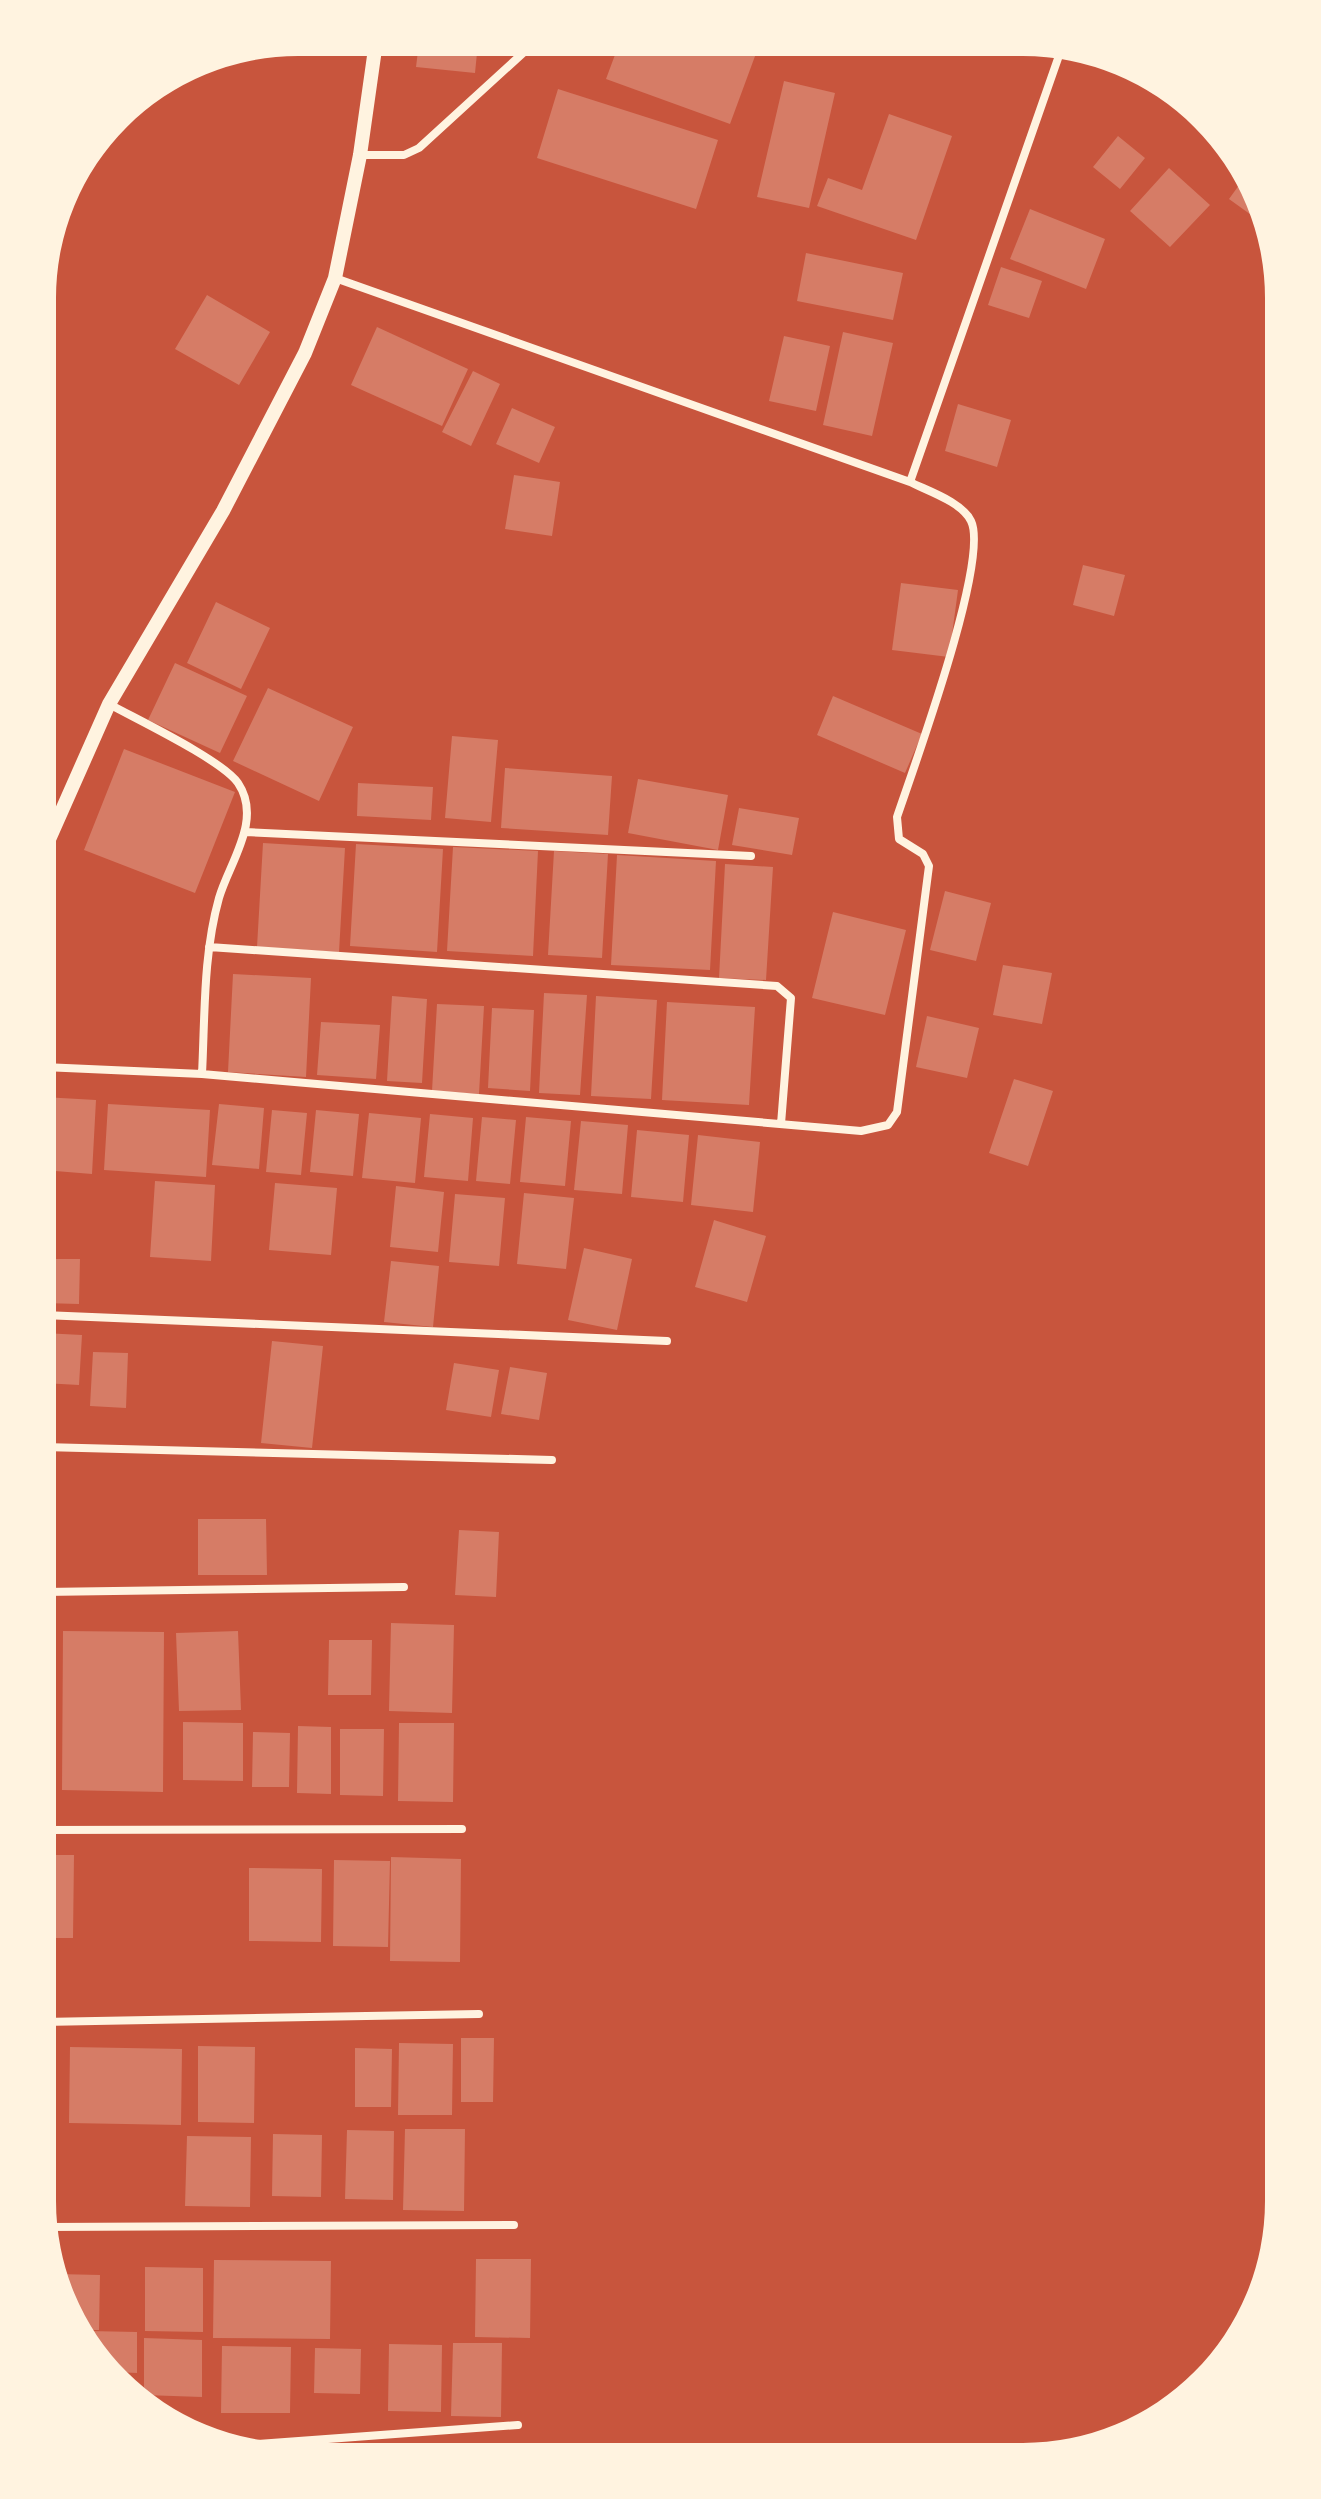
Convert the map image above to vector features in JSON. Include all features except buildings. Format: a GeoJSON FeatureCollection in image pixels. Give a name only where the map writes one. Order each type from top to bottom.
{"type":"FeatureCollection","features":[{"type":"Feature","properties":{"kind":"street"},"geometry":{"type":"LineString","coordinates":[[56,824],[109,704],[223,511],[305,353],[335,278],[360,155],[374,56]]}},
{"type":"Feature","properties":{"kind":"street"},"geometry":{"type":"LineString","coordinates":[[360,155],[404,155],[419,148],[520,56]]}},
{"type":"Feature","properties":{"kind":"street"},"geometry":{"type":"LineString","coordinates":[[910,482],[1058,59]]}},
{"type":"Feature","properties":{"kind":"street"},"geometry":{"type":"LineString","coordinates":[[56,1068],[202,1074],[861,1131],[888,1125],[897,1112],[929,866],[923,854],[899,839],[897,817],[958,629],[974,531],[971,520],[961,509],[910,482],[335,278]]}},
{"type":"Feature","properties":{"kind":"street"},"geometry":{"type":"LineString","coordinates":[[109,704],[226,771],[243,793],[246,832],[219,897],[209,947],[202,1074]]}},
{"type":"Feature","properties":{"kind":"street"},"geometry":{"type":"LineString","coordinates":[[246,832],[751,856]]}},
{"type":"Feature","properties":{"kind":"street"},"geometry":{"type":"LineString","coordinates":[[209,947],[777,986],[791,998],[781,1124]]}},
{"type":"Feature","properties":{"kind":"street"},"geometry":{"type":"LineString","coordinates":[[56,1316],[667,1341]]}},
{"type":"Feature","properties":{"kind":"street"},"geometry":{"type":"LineString","coordinates":[[56,1447],[552,1460]]}},
{"type":"Feature","properties":{"kind":"street"},"geometry":{"type":"LineString","coordinates":[[56,1592],[404,1587]]}},
{"type":"Feature","properties":{"kind":"street"},"geometry":{"type":"LineString","coordinates":[[56,1830],[462,1829]]}},
{"type":"Feature","properties":{"kind":"street"},"geometry":{"type":"LineString","coordinates":[[56,2022],[479,2014]]}},
{"type":"Feature","properties":{"kind":"street"},"geometry":{"type":"LineString","coordinates":[[58,2227],[514,2225]]}},
{"type":"Feature","properties":{"kind":"street"},"geometry":{"type":"LineString","coordinates":[[284,2442],[518,2425]]}}]}
